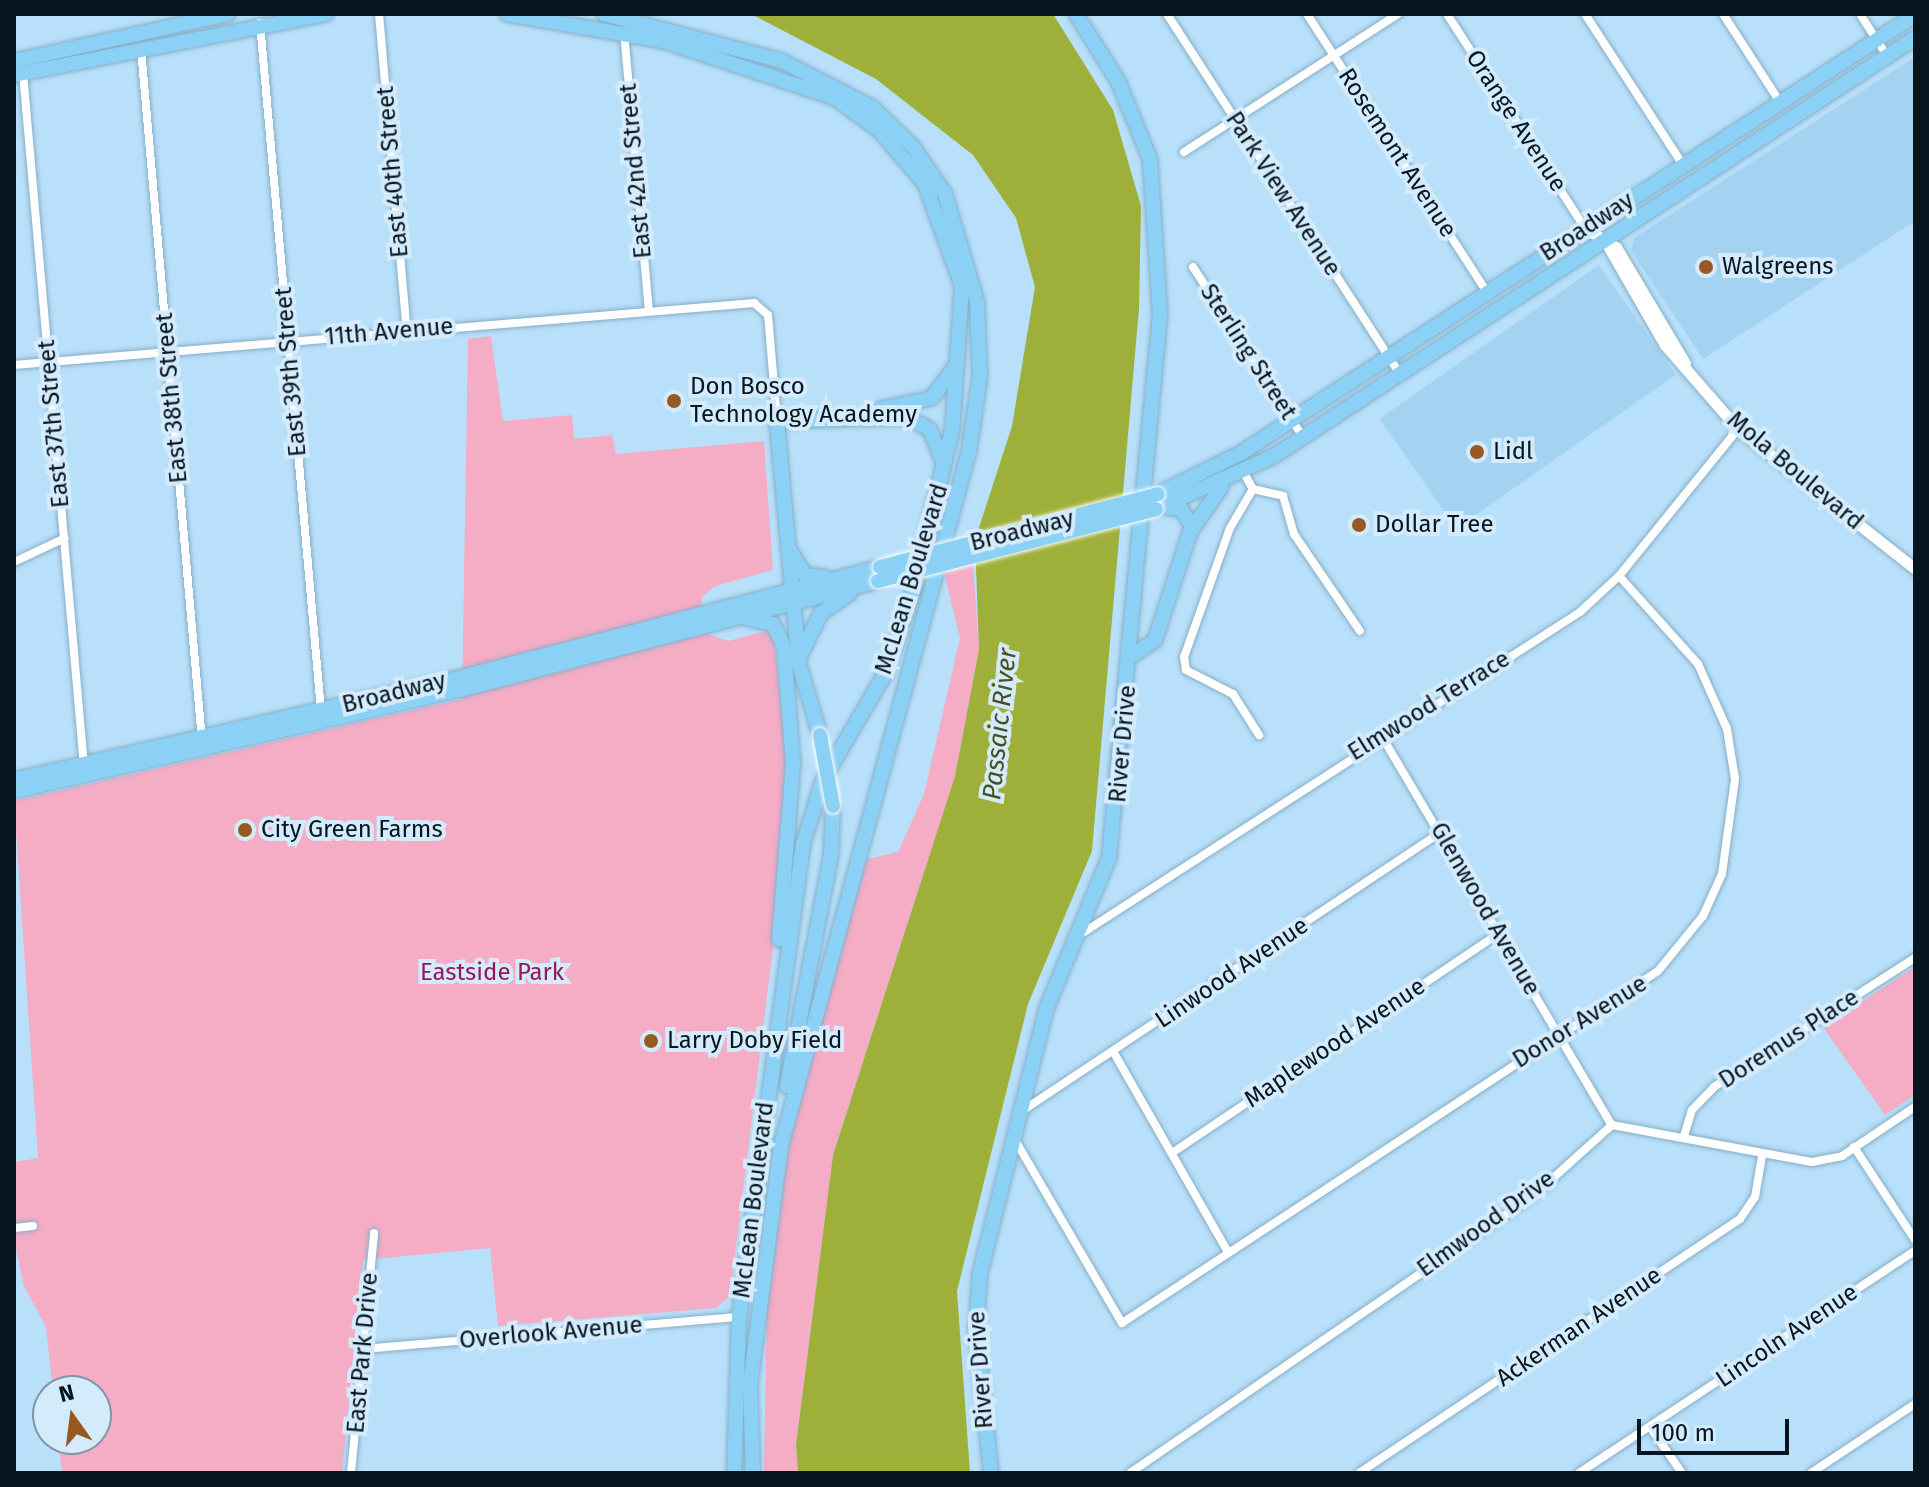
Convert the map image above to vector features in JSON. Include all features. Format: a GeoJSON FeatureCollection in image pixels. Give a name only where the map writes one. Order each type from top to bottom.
{"type":"FeatureCollection","features":[{"type":"Feature","properties":{"kind":"main road"},"geometry":{"type":"LineString","coordinates":[[17,70],[228,14]]}},
{"type":"Feature","properties":{"kind":"main road"},"geometry":{"type":"LineString","coordinates":[[17,70],[260,22],[326,14]]}},
{"type":"Feature","properties":{"kind":"main road","name":"McLean Boulevard"},"geometry":{"type":"LineString","coordinates":[[507,14],[624,32],[801,82],[879,130],[925,184],[948,232],[962,286],[964,341],[945,469],[892,657],[810,812],[780,1002],[739,1317],[734,1473]]}},
{"type":"Feature","properties":{"kind":"main road","name":"McLean Boulevard"},"geometry":{"type":"LineString","coordinates":[[604,14],[782,61],[865,102],[936,178],[975,284],[980,358],[973,433],[781,1146],[750,1384],[753,1473]]}},
{"type":"Feature","properties":{"kind":"main road","name":"River Drive"},"geometry":{"type":"LineString","coordinates":[[991,1473],[977,1299],[1047,1007],[1109,858],[1160,314],[1158,197],[1128,102],[1076,14]]}},
{"type":"Feature","properties":{"kind":"main road","name":"Broadway"},"geometry":{"type":"LineString","coordinates":[[1157,502],[1220,467],[1915,15]]}},
{"type":"Feature","properties":{"kind":"main road","name":"Broadway"},"geometry":{"type":"LineString","coordinates":[[14,791],[84,770],[321,717],[1227,482],[1303,437],[1915,38]]}},
{"type":"Feature","properties":{"kind":"main road"},"geometry":{"type":"LineString","coordinates":[[781,1146],[833,806],[820,735],[799,664],[790,597],[777,421],[868,413],[940,392],[964,341]]}},
{"type":"Feature","properties":{"kind":"main road"},"geometry":{"type":"LineString","coordinates":[[868,413],[923,424],[945,469]]}},
{"type":"Feature","properties":{"kind":"main road"},"geometry":{"type":"LineString","coordinates":[[1130,657],[1155,640],[1190,532],[1227,482]]}},
{"type":"Feature","properties":{"kind":"main road"},"geometry":{"type":"LineString","coordinates":[[1157,502],[1181,509],[1190,532]]}},
{"type":"Feature","properties":{"kind":"main road"},"geometry":{"type":"LineString","coordinates":[[785,538],[797,566],[817,579],[879,574]]}},
{"type":"Feature","properties":{"kind":"main road"},"geometry":{"type":"LineString","coordinates":[[799,664],[821,613],[879,574]]}},
{"type":"Feature","properties":{"kind":"main road"},"geometry":{"type":"LineString","coordinates":[[709,616],[765,619],[784,647],[793,763],[780,1002]]}},
{"type":"Feature","properties":{"kind":"main road","name":"Broadway"},"geometry":{"type":"LineString","coordinates":[[14,780],[84,770]]}},
{"type":"Feature","properties":{"kind":"street","name":"East 40th Street"},"geometry":{"type":"LineString","coordinates":[[379,14],[407,331]]}},
{"type":"Feature","properties":{"kind":"street","name":"Park View Avenue"},"geometry":{"type":"LineString","coordinates":[[1167,14],[1399,373]]}},
{"type":"Feature","properties":{"kind":"street","name":"Rosemont Avenue"},"geometry":{"type":"LineString","coordinates":[[1307,14],[1487,292]]}},
{"type":"Feature","properties":{"kind":"street"},"geometry":{"type":"LineString","coordinates":[[1184,152],[1398,14]]}},
{"type":"Feature","properties":{"kind":"street","name":"Orange Avenue"},"geometry":{"type":"LineString","coordinates":[[1447,14],[1585,228]]}},
{"type":"Feature","properties":{"kind":"street"},"geometry":{"type":"LineString","coordinates":[[1585,14],[1683,165]]}},
{"type":"Feature","properties":{"kind":"street"},"geometry":{"type":"LineString","coordinates":[[1723,14],[1780,102]]}},
{"type":"Feature","properties":{"kind":"street"},"geometry":{"type":"LineString","coordinates":[[1860,14],[1887,56]]}},
{"type":"Feature","properties":{"kind":"street","name":"East 39th Street"},"geometry":{"type":"LineString","coordinates":[[260,22],[321,717]]}},
{"type":"Feature","properties":{"kind":"street","name":"East 42nd Street"},"geometry":{"type":"LineString","coordinates":[[624,32],[649,310]]}},
{"type":"Feature","properties":{"kind":"street","name":"East 38th Street"},"geometry":{"type":"LineString","coordinates":[[141,47],[202,744]]}},
{"type":"Feature","properties":{"kind":"street","name":"East 37th Street"},"geometry":{"type":"LineString","coordinates":[[17,70],[49,362],[84,770]]}},
{"type":"Feature","properties":{"kind":"street"},"geometry":{"type":"LineString","coordinates":[[1585,228],[1604,239]]}},
{"type":"Feature","properties":{"kind":"street","name":"Mola Boulevard"},"geometry":{"type":"LineString","coordinates":[[1604,239],[1636,303],[1738,429],[1915,569]]}},
{"type":"Feature","properties":{"kind":"street","name":"Sterling Street"},"geometry":{"type":"LineString","coordinates":[[1193,267],[1303,437]]}},
{"type":"Feature","properties":{"kind":"street","name":"11th Avenue"},"geometry":{"type":"LineString","coordinates":[[14,365],[649,310],[762,308],[777,421]]}},
{"type":"Feature","properties":{"kind":"street","name":"Elmwood Terrace"},"geometry":{"type":"LineString","coordinates":[[1077,937],[1381,735],[1580,612],[1619,576],[1738,429]]}},
{"type":"Feature","properties":{"kind":"street"},"geometry":{"type":"LineString","coordinates":[[1244,473],[1253,489],[1283,496],[1294,534],[1360,631]]}},
{"type":"Feature","properties":{"kind":"street"},"geometry":{"type":"LineString","coordinates":[[1253,489],[1230,528],[1184,657],[1186,670],[1233,694],[1259,735]]}},
{"type":"Feature","properties":{"kind":"street"},"geometry":{"type":"LineString","coordinates":[[14,562],[65,538]]}},
{"type":"Feature","properties":{"kind":"street","name":"Donor Avenue"},"geometry":{"type":"LineString","coordinates":[[1015,1139],[1122,1323],[1559,1034],[1638,987],[1673,956],[1714,893],[1734,825],[1732,754],[1714,694],[1683,644],[1619,576]]}},
{"type":"Feature","properties":{"kind":"street","name":"Glenwood Avenue"},"geometry":{"type":"LineString","coordinates":[[1381,735],[1612,1125]]}},
{"type":"Feature","properties":{"kind":"street","name":"Linwood Avenue"},"geometry":{"type":"LineString","coordinates":[[1021,1111],[1114,1053],[1441,832]]}},
{"type":"Feature","properties":{"kind":"street","name":"Maplewood Avenue"},"geometry":{"type":"LineString","coordinates":[[1172,1153],[1499,933]]}},
{"type":"Feature","properties":{"kind":"street","name":"Doremus Place"},"geometry":{"type":"LineString","coordinates":[[1684,1136],[1692,1110],[1714,1087],[1915,958]]}},
{"type":"Feature","properties":{"kind":"street"},"geometry":{"type":"LineString","coordinates":[[1114,1053],[1228,1252]]}},
{"type":"Feature","properties":{"kind":"street"},"geometry":{"type":"LineString","coordinates":[[1612,1125],[1684,1136],[1762,1156],[1812,1162],[1854,1147],[1915,1107]]}},
{"type":"Feature","properties":{"kind":"street","name":"Elmwood Drive"},"geometry":{"type":"LineString","coordinates":[[1130,1473],[1532,1197],[1612,1125]]}},
{"type":"Feature","properties":{"kind":"street"},"geometry":{"type":"LineString","coordinates":[[1854,1147],[1915,1240]]}},
{"type":"Feature","properties":{"kind":"street","name":"Ackerman Avenue"},"geometry":{"type":"LineString","coordinates":[[1359,1473],[1740,1219],[1755,1197],[1762,1156]]}},
{"type":"Feature","properties":{"kind":"street"},"geometry":{"type":"LineString","coordinates":[[14,1228],[33,1226]]}},
{"type":"Feature","properties":{"kind":"street","name":"East Park Drive"},"geometry":{"type":"LineString","coordinates":[[351,1473],[374,1233]]}},
{"type":"Feature","properties":{"kind":"street","name":"Lincoln Avenue"},"geometry":{"type":"LineString","coordinates":[[1579,1473],[1915,1251]]}},
{"type":"Feature","properties":{"kind":"street","name":"Overlook Avenue"},"geometry":{"type":"LineString","coordinates":[[364,1349],[739,1317]]}},
{"type":"Feature","properties":{"kind":"street"},"geometry":{"type":"LineString","coordinates":[[1811,1473],[1915,1404]]}},
{"type":"Feature","properties":{"kind":"street"},"geometry":{"type":"LineString","coordinates":[[1650,1427],[1682,1473]]}},
{"type":"Feature","properties":{"kind":"shaded area"},"geometry":{"type":"Polygon","coordinates":[[[1915,57],[1915,221],[1703,359],[1631,251],[1634,238],[1915,57]]]}},
{"type":"Feature","properties":{"kind":"shaded area"},"geometry":{"type":"Polygon","coordinates":[[[1599,265],[1676,375],[1456,528],[1379,419],[1599,265]]]}},
{"type":"Feature","properties":{"kind":"green space","name":"Eastside Park"},"geometry":{"type":"Polygon","coordinates":[[[491,336],[503,421],[572,415],[574,439],[612,435],[616,454],[764,441],[773,570],[715,586],[702,597],[701,613],[710,635],[728,641],[773,629],[786,752],[785,851],[730,1296],[716,1308],[498,1326],[490,1248],[363,1260],[342,1473],[62,1473],[60,1455],[112,1455],[112,1375],[51,1375],[46,1327],[24,1286],[14,1239],[14,1162],[38,1158],[14,801],[462,699],[468,339],[491,336]]]}},
{"type":"Feature","properties":{"kind":"green space"},"geometry":{"type":"Polygon","coordinates":[[[973,564],[979,649],[955,776],[833,1155],[796,1445],[798,1473],[764,1473],[767,1292],[794,1108],[867,859],[898,852],[924,794],[960,638],[944,573],[973,564]]]}},
{"type":"Feature","properties":{"kind":"green space"},"geometry":{"type":"Polygon","coordinates":[[[1915,967],[1915,1095],[1885,1115],[1823,1027],[1915,967]]]}},
{"type":"Feature","properties":{"kind":"water","name":"Passaic River"},"geometry":{"type":"Polygon","coordinates":[[[751,14],[1053,14],[1113,110],[1141,206],[1139,308],[1092,851],[1028,1004],[957,1291],[970,1473],[798,1473],[796,1445],[833,1155],[955,776],[979,649],[975,540],[1012,426],[1035,287],[1016,218],[973,155],[876,79],[751,14]]]}},
{"type":"Feature","properties":{"kind":"place","name":"Walgreens"},"geometry":{"type":"Point","coordinates":[1706,267]}},
{"type":"Feature","properties":{"kind":"place","name":"Don Bosco Technology Academy"},"geometry":{"type":"Point","coordinates":[674,401]}},
{"type":"Feature","properties":{"kind":"place","name":"Lidl"},"geometry":{"type":"Point","coordinates":[1477,452]}},
{"type":"Feature","properties":{"kind":"place","name":"Dollar Tree"},"geometry":{"type":"Point","coordinates":[1359,525]}},
{"type":"Feature","properties":{"kind":"place","name":"City Green Farms"},"geometry":{"type":"Point","coordinates":[245,830]}},
{"type":"Feature","properties":{"kind":"place","name":"Larry Doby Field"},"geometry":{"type":"Point","coordinates":[651,1041]}}]}
